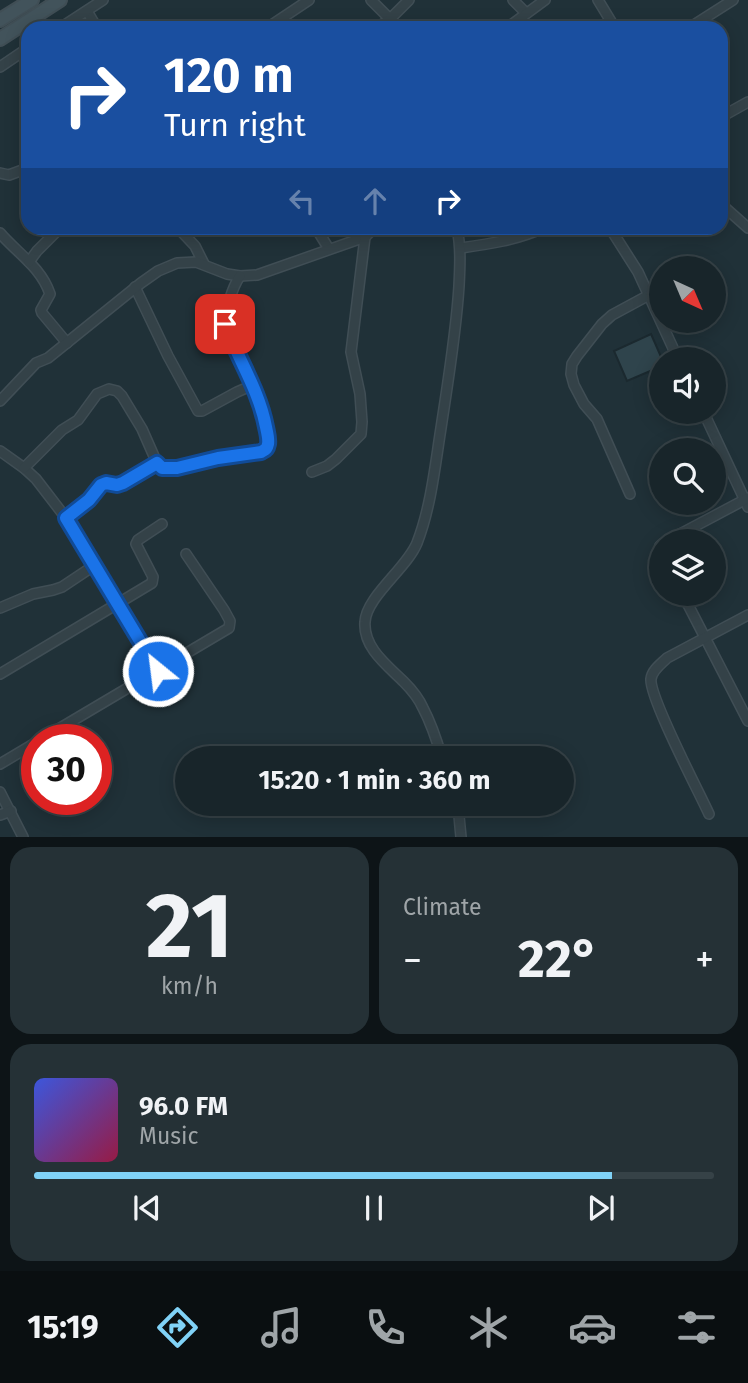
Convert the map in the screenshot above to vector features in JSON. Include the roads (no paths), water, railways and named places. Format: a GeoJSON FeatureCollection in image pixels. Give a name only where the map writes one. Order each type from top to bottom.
{"type":"FeatureCollection","features":[{"type":"Feature","properties":{"kind":"main road"},"geometry":{"type":"LineString","coordinates":[[0,20],[32,0]]}},
{"type":"Feature","properties":{"kind":"main road"},"geometry":{"type":"LineString","coordinates":[[27,21],[59,0]]}},
{"type":"Feature","properties":{"kind":"main road"},"geometry":{"type":"LineString","coordinates":[[0,39],[21,25]]}},
{"type":"Feature","properties":{"kind":"street"},"geometry":{"type":"LineString","coordinates":[[70,21],[103,0]]}},
{"type":"Feature","properties":{"kind":"street"},"geometry":{"type":"LineString","coordinates":[[278,21],[309,0]]}},
{"type":"Feature","properties":{"kind":"street"},"geometry":{"type":"LineString","coordinates":[[370,0],[389,20],[409,0]]}},
{"type":"Feature","properties":{"kind":"street"},"geometry":{"type":"LineString","coordinates":[[513,0],[526,13]]}},
{"type":"Feature","properties":{"kind":"street"},"geometry":{"type":"LineString","coordinates":[[516,21],[545,0]]}},
{"type":"Feature","properties":{"kind":"street"},"geometry":{"type":"LineString","coordinates":[[598,0],[611,21]]}},
{"type":"Feature","properties":{"kind":"street"},"geometry":{"type":"LineString","coordinates":[[700,21],[733,0]]}},
{"type":"Feature","properties":{"kind":"street"},"geometry":{"type":"LineString","coordinates":[[87,10],[93,21]]}},
{"type":"Feature","properties":{"kind":"street"},"geometry":{"type":"LineString","coordinates":[[0,66],[21,52]]}},
{"type":"Feature","properties":{"kind":"street"},"geometry":{"type":"LineString","coordinates":[[728,113],[748,102]]}},
{"type":"Feature","properties":{"kind":"street"},"geometry":{"type":"LineString","coordinates":[[0,173],[9,175],[21,171]]}},
{"type":"Feature","properties":{"kind":"street"},"geometry":{"type":"LineString","coordinates":[[728,210],[748,228]]}},
{"type":"Feature","properties":{"kind":"street"},"geometry":{"type":"LineString","coordinates":[[0,233],[43,278],[50,294],[42,313],[67,343]]}},
{"type":"Feature","properties":{"kind":"street"},"geometry":{"type":"LineString","coordinates":[[30,262],[53,235]]}},
{"type":"Feature","properties":{"kind":"street"},"geometry":{"type":"LineString","coordinates":[[185,235],[195,246],[204,264]]}},
{"type":"Feature","properties":{"kind":"street"},"geometry":{"type":"LineString","coordinates":[[320,235],[329,249]]}},
{"type":"Feature","properties":{"kind":"street"},"geometry":{"type":"LineString","coordinates":[[437,746],[423,708],[405,683],[389,670],[366,637],[365,621],[372,604],[416,545],[425,518],[457,313],[461,248],[458,235]]}},
{"type":"Feature","properties":{"kind":"street"},"geometry":{"type":"LineString","coordinates":[[461,248],[495,244],[524,235]]}},
{"type":"Feature","properties":{"kind":"street"},"geometry":{"type":"LineString","coordinates":[[614,235],[649,295],[612,315],[602,324],[572,364],[571,374],[584,404],[597,419],[630,494]]}},
{"type":"Feature","properties":{"kind":"street"},"geometry":{"type":"LineString","coordinates":[[0,401],[36,363],[48,358],[158,271],[177,263],[189,262],[240,276],[266,272],[365,237],[351,352],[359,382],[361,434],[327,466],[312,472]]}},
{"type":"Feature","properties":{"kind":"street"},"geometry":{"type":"LineString","coordinates":[[24,468],[62,430],[78,420],[97,394],[109,389],[117,391],[135,417],[162,468],[177,468],[261,452],[267,448],[268,436],[264,417],[253,385],[225,324],[233,291],[240,276]]}},
{"type":"Feature","properties":{"kind":"street"},"geometry":{"type":"LineString","coordinates":[[135,287],[198,411],[253,385]]}},
{"type":"Feature","properties":{"kind":"street"},"geometry":{"type":"LineString","coordinates":[[692,529],[747,502],[709,424]]}},
{"type":"Feature","properties":{"kind":"street"},"geometry":{"type":"LineString","coordinates":[[0,451],[36,479],[66,518],[158,671]]}},
{"type":"Feature","properties":{"kind":"street"},"geometry":{"type":"LineString","coordinates":[[66,518],[89,500],[101,485],[123,483],[157,463]]}},
{"type":"Feature","properties":{"kind":"street"},"geometry":{"type":"LineString","coordinates":[[0,674],[153,581],[136,544],[162,524]]}},
{"type":"Feature","properties":{"kind":"street"},"geometry":{"type":"LineString","coordinates":[[67,724],[228,629],[230,625],[224,610],[186,554]]}},
{"type":"Feature","properties":{"kind":"street"},"geometry":{"type":"LineString","coordinates":[[0,608],[33,594],[62,587],[95,565]]}},
{"type":"Feature","properties":{"kind":"street"},"geometry":{"type":"LineString","coordinates":[[688,606],[748,722]]}},
{"type":"Feature","properties":{"kind":"street"},"geometry":{"type":"LineString","coordinates":[[709,814],[662,715],[651,679],[656,667],[667,658],[748,615]]}},
{"type":"Feature","properties":{"kind":"street"},"geometry":{"type":"LineString","coordinates":[[0,764],[21,751]]}},
{"type":"Feature","properties":{"kind":"street"},"geometry":{"type":"LineString","coordinates":[[0,792],[23,837]]}},
{"type":"Feature","properties":{"kind":"street"},"geometry":{"type":"LineString","coordinates":[[0,815],[11,811]]}},
{"type":"Feature","properties":{"kind":"street"},"geometry":{"type":"LineString","coordinates":[[459,816],[461,837]]}}]}
